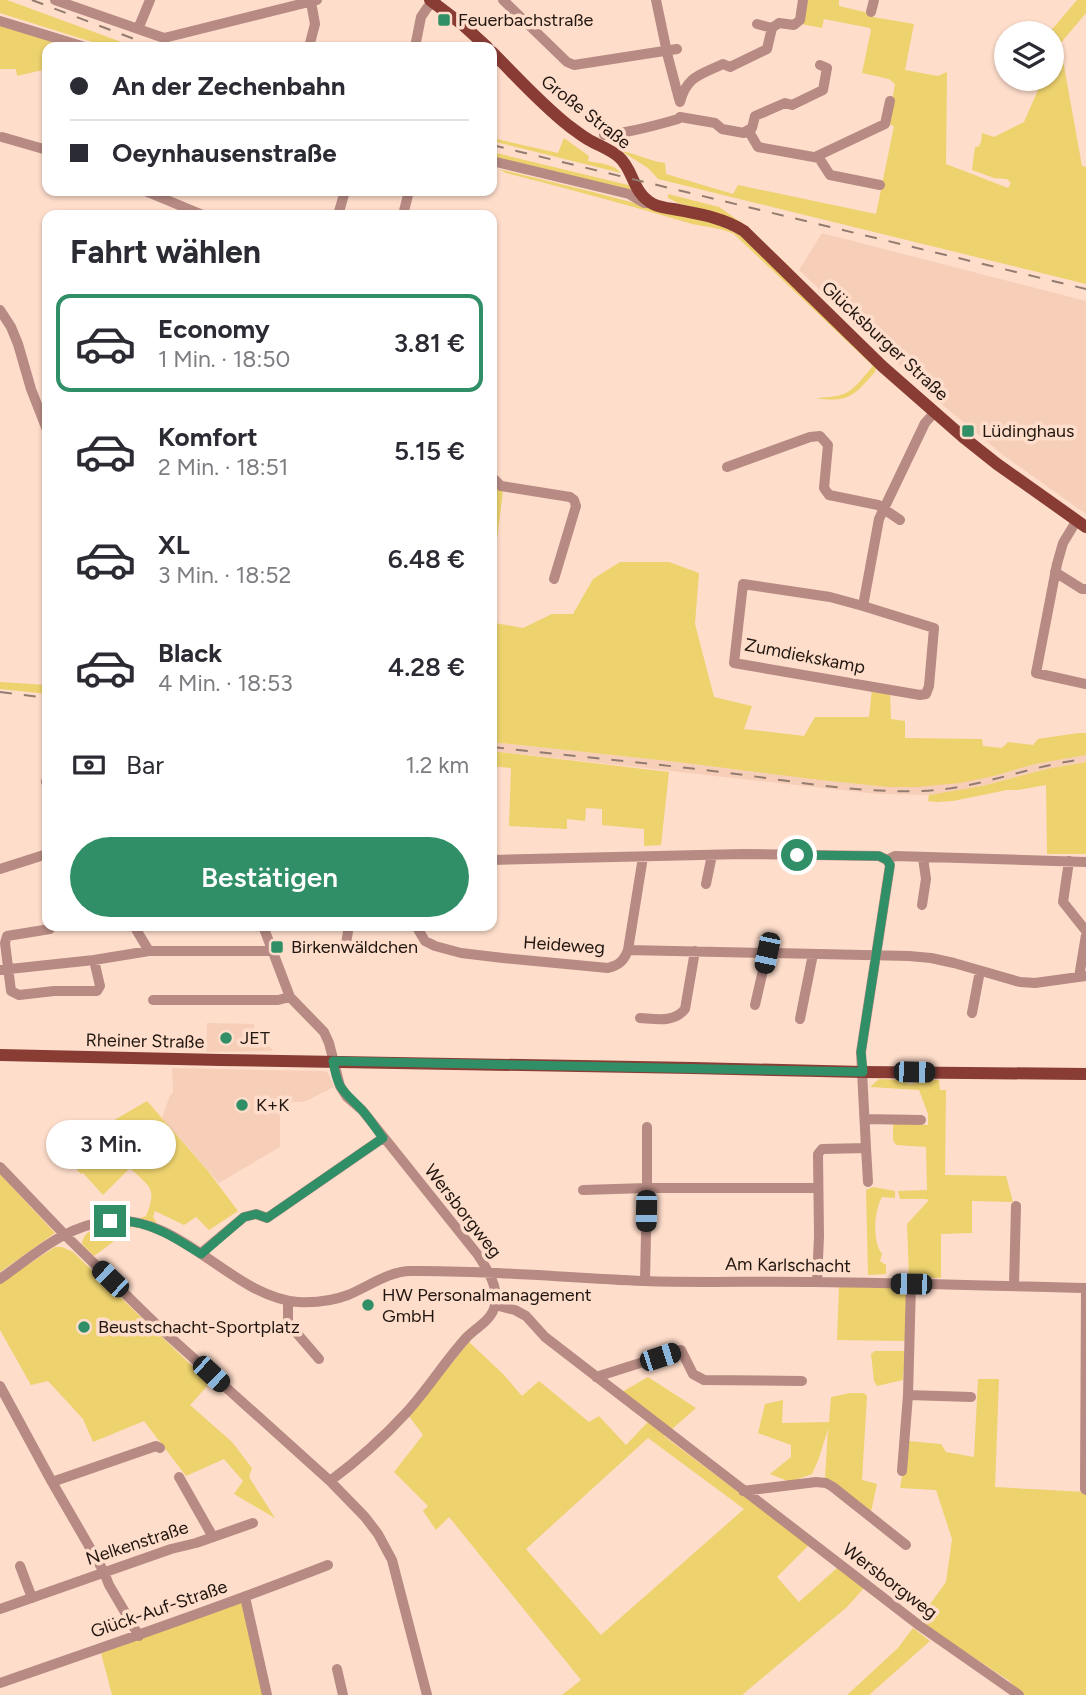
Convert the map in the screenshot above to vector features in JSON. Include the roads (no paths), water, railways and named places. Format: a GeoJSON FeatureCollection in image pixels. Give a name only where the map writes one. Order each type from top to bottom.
{"type":"FeatureCollection","features":[{"type":"Feature","properties":{"kind":"main road"},"geometry":{"type":"LineString","coordinates":[[433,1],[482,42]]}},
{"type":"Feature","properties":{"kind":"main road","name":"Große Straße"},"geometry":{"type":"LineString","coordinates":[[497,57],[569,126],[619,157],[629,171],[633,183],[652,203]]}},
{"type":"Feature","properties":{"kind":"main road","name":"Glücksburger Straße"},"geometry":{"type":"LineString","coordinates":[[652,203],[710,216],[744,231],[883,366],[981,452],[1082,524]]}},
{"type":"Feature","properties":{"kind":"main road","name":"Rheiner Straße"},"geometry":{"type":"LineString","coordinates":[[0,1055],[1086,1074]]}},
{"type":"Feature","properties":{"kind":"street"},"geometry":{"type":"LineString","coordinates":[[55,0],[164,38],[309,1],[315,24],[310,42]]}},
{"type":"Feature","properties":{"kind":"street"},"geometry":{"type":"LineString","coordinates":[[138,29],[150,0]]}},
{"type":"Feature","properties":{"kind":"street"},"geometry":{"type":"LineString","coordinates":[[503,0],[567,62],[574,65],[672,50]]}},
{"type":"Feature","properties":{"kind":"street"},"geometry":{"type":"LineString","coordinates":[[656,0],[672,50],[680,117]]}},
{"type":"Feature","properties":{"kind":"street"},"geometry":{"type":"LineString","coordinates":[[757,24],[772,27],[779,23],[794,25],[800,20],[803,0]]}},
{"type":"Feature","properties":{"kind":"street"},"geometry":{"type":"LineString","coordinates":[[871,12],[874,0]]}},
{"type":"Feature","properties":{"kind":"street"},"geometry":{"type":"LineString","coordinates":[[416,42],[421,17],[433,1]]}},
{"type":"Feature","properties":{"kind":"street"},"geometry":{"type":"LineString","coordinates":[[0,21],[69,42]]}},
{"type":"Feature","properties":{"kind":"street"},"geometry":{"type":"LineString","coordinates":[[680,102],[688,81],[723,64],[730,67],[767,49],[772,27]]}},
{"type":"Feature","properties":{"kind":"street"},"geometry":{"type":"LineString","coordinates":[[604,135],[670,122],[680,117],[715,123],[722,129],[744,133],[752,128],[755,116],[785,103],[792,105],[824,90],[827,68],[820,65]]}},
{"type":"Feature","properties":{"kind":"street"},"geometry":{"type":"LineString","coordinates":[[815,157],[888,126],[890,100]]}},
{"type":"Feature","properties":{"kind":"street"},"geometry":{"type":"LineString","coordinates":[[748,130],[758,147],[819,158],[830,175],[880,185]]}},
{"type":"Feature","properties":{"kind":"street"},"geometry":{"type":"LineString","coordinates":[[2,137],[42,149]]}},
{"type":"Feature","properties":{"kind":"street"},"geometry":{"type":"LineString","coordinates":[[497,162],[629,194],[644,203],[652,203]]}},
{"type":"Feature","properties":{"kind":"street"},"geometry":{"type":"LineString","coordinates":[[163,196],[193,210]]}},
{"type":"Feature","properties":{"kind":"street"},"geometry":{"type":"LineString","coordinates":[[1,313],[18,344],[42,417]]}},
{"type":"Feature","properties":{"kind":"street"},"geometry":{"type":"LineString","coordinates":[[863,606],[879,519],[925,423],[935,412]]}},
{"type":"Feature","properties":{"kind":"street"},"geometry":{"type":"LineString","coordinates":[[727,467],[810,437],[820,436],[828,445],[824,488],[826,494],[878,505],[900,520]]}},
{"type":"Feature","properties":{"kind":"street"},"geometry":{"type":"LineString","coordinates":[[497,482],[501,486],[570,496],[573,500],[576,506],[554,579]]}},
{"type":"Feature","properties":{"kind":"street"},"geometry":{"type":"LineString","coordinates":[[1082,524],[1063,543],[1036,673],[1086,684]]}},
{"type":"Feature","properties":{"kind":"street"},"geometry":{"type":"LineString","coordinates":[[1055,572],[1086,589]]}},
{"type":"Feature","properties":{"kind":"street","name":"Zumdiekskamp"},"geometry":{"type":"LineString","coordinates":[[743,584],[830,597],[863,606],[934,628],[926,694],[734,663],[743,584]]}},
{"type":"Feature","properties":{"kind":"street"},"geometry":{"type":"LineString","coordinates":[[706,884],[712,855]]}},
{"type":"Feature","properties":{"kind":"street"},"geometry":{"type":"LineString","coordinates":[[497,860],[712,855],[879,856],[887,860],[890,865],[888,883],[861,1052],[868,1182]]}},
{"type":"Feature","properties":{"kind":"street"},"geometry":{"type":"LineString","coordinates":[[0,869],[42,856]]}},
{"type":"Feature","properties":{"kind":"street"},"geometry":{"type":"LineString","coordinates":[[887,860],[895,856],[1086,862]]}},
{"type":"Feature","properties":{"kind":"street","name":"Heideweg"},"geometry":{"type":"LineString","coordinates":[[419,931],[425,941],[461,953],[608,968],[618,965],[625,959],[628,950],[642,857]]}},
{"type":"Feature","properties":{"kind":"street"},"geometry":{"type":"LineString","coordinates":[[922,905],[926,879],[923,858]]}},
{"type":"Feature","properties":{"kind":"street","name":"Heideweg"},"geometry":{"type":"LineString","coordinates":[[628,950],[931,958],[1020,982],[1035,983],[1083,977],[1086,933],[1063,902],[1069,861]]}},
{"type":"Feature","properties":{"kind":"street"},"geometry":{"type":"LineString","coordinates":[[42,930],[7,936],[5,969],[11,991],[19,995],[97,990],[100,986],[94,960]]}},
{"type":"Feature","properties":{"kind":"street"},"geometry":{"type":"LineString","coordinates":[[137,931],[149,951]]}},
{"type":"Feature","properties":{"kind":"street"},"geometry":{"type":"LineString","coordinates":[[153,1000],[278,1000],[290,997],[265,931]]}},
{"type":"Feature","properties":{"kind":"street"},"geometry":{"type":"LineString","coordinates":[[345,949],[348,931]]}},
{"type":"Feature","properties":{"kind":"street"},"geometry":{"type":"LineString","coordinates":[[5,969],[94,960],[149,951],[274,951]]}},
{"type":"Feature","properties":{"kind":"street"},"geometry":{"type":"LineString","coordinates":[[640,1018],[673,1019],[685,1009],[695,951]]}},
{"type":"Feature","properties":{"kind":"street"},"geometry":{"type":"LineString","coordinates":[[755,1005],[767,953]]}},
{"type":"Feature","properties":{"kind":"street"},"geometry":{"type":"LineString","coordinates":[[800,1019],[813,954]]}},
{"type":"Feature","properties":{"kind":"street"},"geometry":{"type":"LineString","coordinates":[[972,1013],[980,971]]}},
{"type":"Feature","properties":{"kind":"street","name":"Wersborgweg"},"geometry":{"type":"LineString","coordinates":[[290,997],[324,1032],[340,1086],[347,1097],[362,1110],[478,1255],[494,1286],[495,1305],[526,1316],[545,1338],[743,1491],[920,1626],[1019,1695]]}},
{"type":"Feature","properties":{"kind":"street"},"geometry":{"type":"LineString","coordinates":[[865,1119],[921,1120]]}},
{"type":"Feature","properties":{"kind":"street"},"geometry":{"type":"LineString","coordinates":[[645,1281],[647,1127]]}},
{"type":"Feature","properties":{"kind":"street"},"geometry":{"type":"LineString","coordinates":[[201,1254],[244,1217],[256,1214],[267,1218],[383,1138]]}},
{"type":"Feature","properties":{"kind":"street"},"geometry":{"type":"LineString","coordinates":[[817,1282],[818,1154],[822,1149],[866,1148]]}},
{"type":"Feature","properties":{"kind":"street"},"geometry":{"type":"LineString","coordinates":[[0,1167],[160,1328],[330,1481],[365,1517],[392,1560],[427,1695]]}},
{"type":"Feature","properties":{"kind":"street"},"geometry":{"type":"LineString","coordinates":[[583,1190],[818,1188]]}},
{"type":"Feature","properties":{"kind":"street"},"geometry":{"type":"LineString","coordinates":[[1014,1286],[1016,1206]]}},
{"type":"Feature","properties":{"kind":"street"},"geometry":{"type":"LineString","coordinates":[[0,1279],[64,1234],[110,1221],[135,1222],[177,1239],[263,1293],[288,1301],[288,1323],[319,1359]]}},
{"type":"Feature","properties":{"kind":"street","name":"Am Karlschacht"},"geometry":{"type":"LineString","coordinates":[[288,1301],[331,1301],[391,1275],[407,1271],[489,1272],[645,1281],[1086,1288]]}},
{"type":"Feature","properties":{"kind":"street"},"geometry":{"type":"LineString","coordinates":[[902,1471],[908,1395],[911,1284]]}},
{"type":"Feature","properties":{"kind":"street"},"geometry":{"type":"LineString","coordinates":[[1085,1489],[1086,1288]]}},
{"type":"Feature","properties":{"kind":"street"},"geometry":{"type":"LineString","coordinates":[[330,1481],[356,1461],[406,1413],[468,1337],[491,1315],[495,1305]]}},
{"type":"Feature","properties":{"kind":"street"},"geometry":{"type":"LineString","coordinates":[[596,1377],[681,1350],[693,1374],[704,1380],[802,1381]]}},
{"type":"Feature","properties":{"kind":"street"},"geometry":{"type":"LineString","coordinates":[[0,1386],[139,1636]]}},
{"type":"Feature","properties":{"kind":"street"},"geometry":{"type":"LineString","coordinates":[[908,1395],[971,1397]]}},
{"type":"Feature","properties":{"kind":"street"},"geometry":{"type":"LineString","coordinates":[[52,1482],[156,1446],[160,1448]]}},
{"type":"Feature","properties":{"kind":"street"},"geometry":{"type":"LineString","coordinates":[[179,1477],[212,1537]]}},
{"type":"Feature","properties":{"kind":"street"},"geometry":{"type":"LineString","coordinates":[[743,1491],[826,1483],[906,1545]]}},
{"type":"Feature","properties":{"kind":"street","name":"Nelkenstraße"},"geometry":{"type":"LineString","coordinates":[[0,1609],[253,1522]]}},
{"type":"Feature","properties":{"kind":"street","name":"Glück-Auf-Straße"},"geometry":{"type":"LineString","coordinates":[[0,1683],[139,1636],[328,1565]]}},
{"type":"Feature","properties":{"kind":"street"},"geometry":{"type":"LineString","coordinates":[[20,1566],[32,1598]]}},
{"type":"Feature","properties":{"kind":"street"},"geometry":{"type":"LineString","coordinates":[[245,1597],[267,1695]]}},
{"type":"Feature","properties":{"kind":"street"},"geometry":{"type":"LineString","coordinates":[[337,1669],[343,1695]]}},
{"type":"Feature","properties":{"kind":"railway"},"geometry":{"type":"LineString","coordinates":[[32,0],[142,42]]}},
{"type":"Feature","properties":{"kind":"railway"},"geometry":{"type":"LineString","coordinates":[[497,146],[1086,289]]}},
{"type":"Feature","properties":{"kind":"railway"},"geometry":{"type":"LineString","coordinates":[[0,692],[42,697]]}},
{"type":"Feature","properties":{"kind":"railway"},"geometry":{"type":"LineString","coordinates":[[497,748],[699,769],[824,786],[896,791],[941,790],[1086,759]]}},
{"type":"Feature","properties":{"kind":"place","name":"Feuerbachstraße"},"geometry":{"type":"Point","coordinates":[444,20]}},
{"type":"Feature","properties":{"kind":"place","name":"Lüdinghaus"},"geometry":{"type":"Point","coordinates":[968,431]}},
{"type":"Feature","properties":{"kind":"place","name":"Birkenwäldchen"},"geometry":{"type":"Point","coordinates":[277,947]}},
{"type":"Feature","properties":{"kind":"place","name":"JET"},"geometry":{"type":"Point","coordinates":[226,1038]}},
{"type":"Feature","properties":{"kind":"place","name":"K+K"},"geometry":{"type":"Point","coordinates":[242,1105]}},
{"type":"Feature","properties":{"kind":"place","name":"HW Personalmanagement GmbH"},"geometry":{"type":"Point","coordinates":[368,1305]}},
{"type":"Feature","properties":{"kind":"place","name":"Beustschacht-Sportplatz"},"geometry":{"type":"Point","coordinates":[84,1327]}}]}
